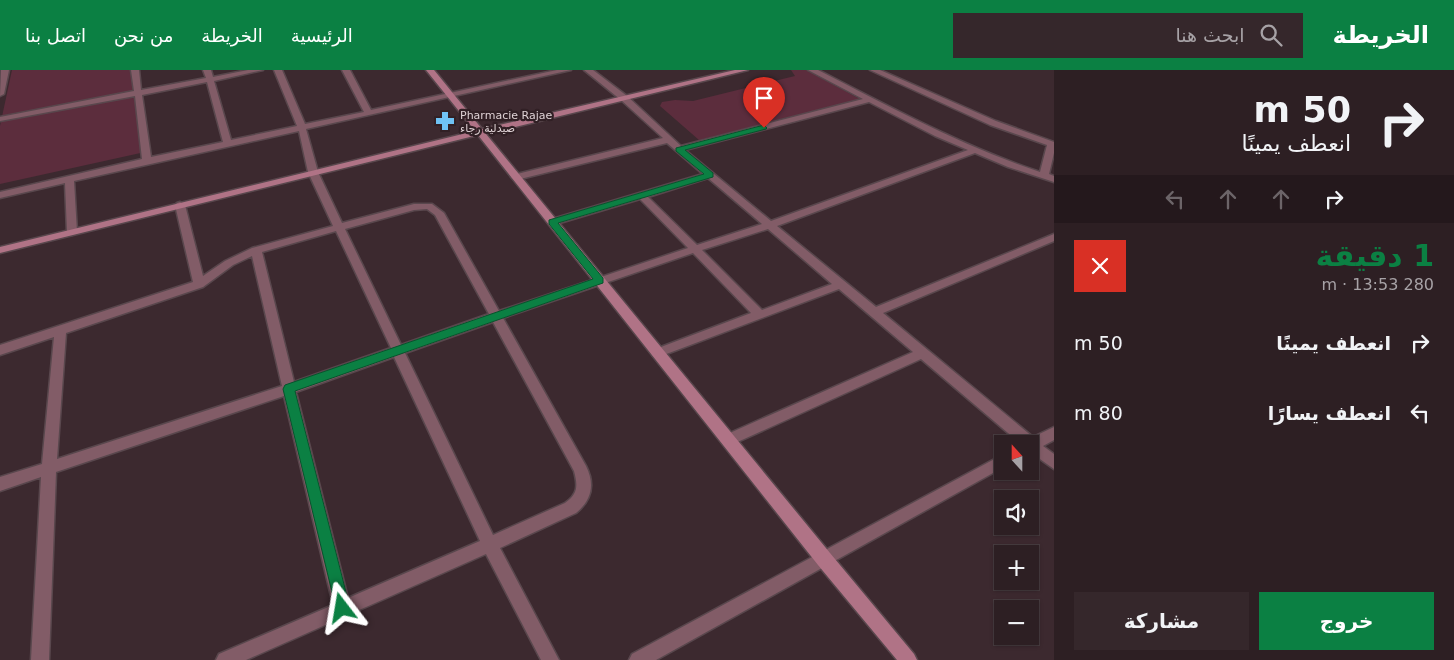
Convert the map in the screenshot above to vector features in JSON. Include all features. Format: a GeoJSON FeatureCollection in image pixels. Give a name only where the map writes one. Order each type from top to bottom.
{"type":"FeatureCollection","features":[{"type":"Feature","properties":{"kind":"street"},"geometry":{"type":"LineString","coordinates":[[0,94],[5,70]]}},
{"type":"Feature","properties":{"kind":"street"},"geometry":{"type":"LineString","coordinates":[[135,70],[147,161]]}},
{"type":"Feature","properties":{"kind":"street"},"geometry":{"type":"LineString","coordinates":[[207,70],[228,144]]}},
{"type":"Feature","properties":{"kind":"street"},"geometry":{"type":"LineString","coordinates":[[0,119],[259,70]]}},
{"type":"Feature","properties":{"kind":"street"},"geometry":{"type":"LineString","coordinates":[[278,70],[302,128],[313,172],[490,545],[550,660]]}},
{"type":"Feature","properties":{"kind":"street"},"geometry":{"type":"LineString","coordinates":[[346,70],[369,114]]}},
{"type":"Feature","properties":{"kind":"street"},"geometry":{"type":"LineString","coordinates":[[430,70],[824,559],[908,660]]}},
{"type":"Feature","properties":{"kind":"street"},"geometry":{"type":"LineString","coordinates":[[514,70],[524,80]]}},
{"type":"Feature","properties":{"kind":"street"},"geometry":{"type":"LineString","coordinates":[[0,195],[147,161],[567,70]]}},
{"type":"Feature","properties":{"kind":"street"},"geometry":{"type":"LineString","coordinates":[[588,70],[624,98],[667,140],[842,284],[1019,435]]}},
{"type":"Feature","properties":{"kind":"street"},"geometry":{"type":"LineString","coordinates":[[0,250],[313,172],[744,70]]}},
{"type":"Feature","properties":{"kind":"street"},"geometry":{"type":"LineString","coordinates":[[812,70],[938,134],[974,150],[1054,179]]}},
{"type":"Feature","properties":{"kind":"street"},"geometry":{"type":"LineString","coordinates":[[874,70],[992,123],[1053,144],[1044,175]]}},
{"type":"Feature","properties":{"kind":"street"},"geometry":{"type":"LineString","coordinates":[[679,149],[871,99]]}},
{"type":"Feature","properties":{"kind":"street"},"geometry":{"type":"LineString","coordinates":[[516,177],[667,140]]}},
{"type":"Feature","properties":{"kind":"street"},"geometry":{"type":"LineString","coordinates":[[0,484],[289,389],[599,280],[770,225],[974,150]]}},
{"type":"Feature","properties":{"kind":"street"},"geometry":{"type":"LineString","coordinates":[[553,222],[710,175]]}},
{"type":"Feature","properties":{"kind":"street"},"geometry":{"type":"LineString","coordinates":[[69,179],[72,232]]}},
{"type":"Feature","properties":{"kind":"street"},"geometry":{"type":"LineString","coordinates":[[642,196],[760,315]]}},
{"type":"Feature","properties":{"kind":"street"},"geometry":{"type":"LineString","coordinates":[[180,205],[199,284]]}},
{"type":"Feature","properties":{"kind":"street"},"geometry":{"type":"LineString","coordinates":[[0,350],[130,309],[199,284],[229,263],[256,250],[423,205],[434,208],[439,213],[581,470],[585,481],[582,499],[577,505],[490,545],[225,660]]}},
{"type":"Feature","properties":{"kind":"street"},"geometry":{"type":"LineString","coordinates":[[875,312],[1054,237]]}},
{"type":"Feature","properties":{"kind":"street"},"geometry":{"type":"LineString","coordinates":[[256,250],[342,608]]}},
{"type":"Feature","properties":{"kind":"street"},"geometry":{"type":"LineString","coordinates":[[658,352],[842,284]]}},
{"type":"Feature","properties":{"kind":"street"},"geometry":{"type":"LineString","coordinates":[[40,660],[49,468],[60,331]]}},
{"type":"Feature","properties":{"kind":"street"},"geometry":{"type":"LineString","coordinates":[[728,440],[922,353]]}},
{"type":"Feature","properties":{"kind":"street"},"geometry":{"type":"LineString","coordinates":[[1039,441],[1054,433]]}},
{"type":"Feature","properties":{"kind":"street"},"geometry":{"type":"LineString","coordinates":[[1039,451],[1054,463]]}},
{"type":"Feature","properties":{"kind":"street"},"geometry":{"type":"LineString","coordinates":[[638,660],[994,465]]}},
{"type":"Feature","properties":{"kind":"shaded area"},"geometry":{"type":"Polygon","coordinates":[[[12,70],[135,70],[145,152],[0,184],[0,126],[12,70]]]}},
{"type":"Feature","properties":{"kind":"shaded area"},"geometry":{"type":"Polygon","coordinates":[[[791,70],[806,70],[860,99],[699,140],[660,106],[662,102],[675,100],[693,101],[795,76],[791,70]]]}},
{"type":"Feature","properties":{"kind":"place","name":"Pharmacie Rajae صيدلية رجاء"},"geometry":{"type":"Point","coordinates":[445,121]}},
{"type":"Feature","properties":{"kind":"route"},"geometry":{"type":"LineString","coordinates":[[342,608],[289,389],[599,280],[553,222],[710,175],[679,149],[764,128]]}}]}
